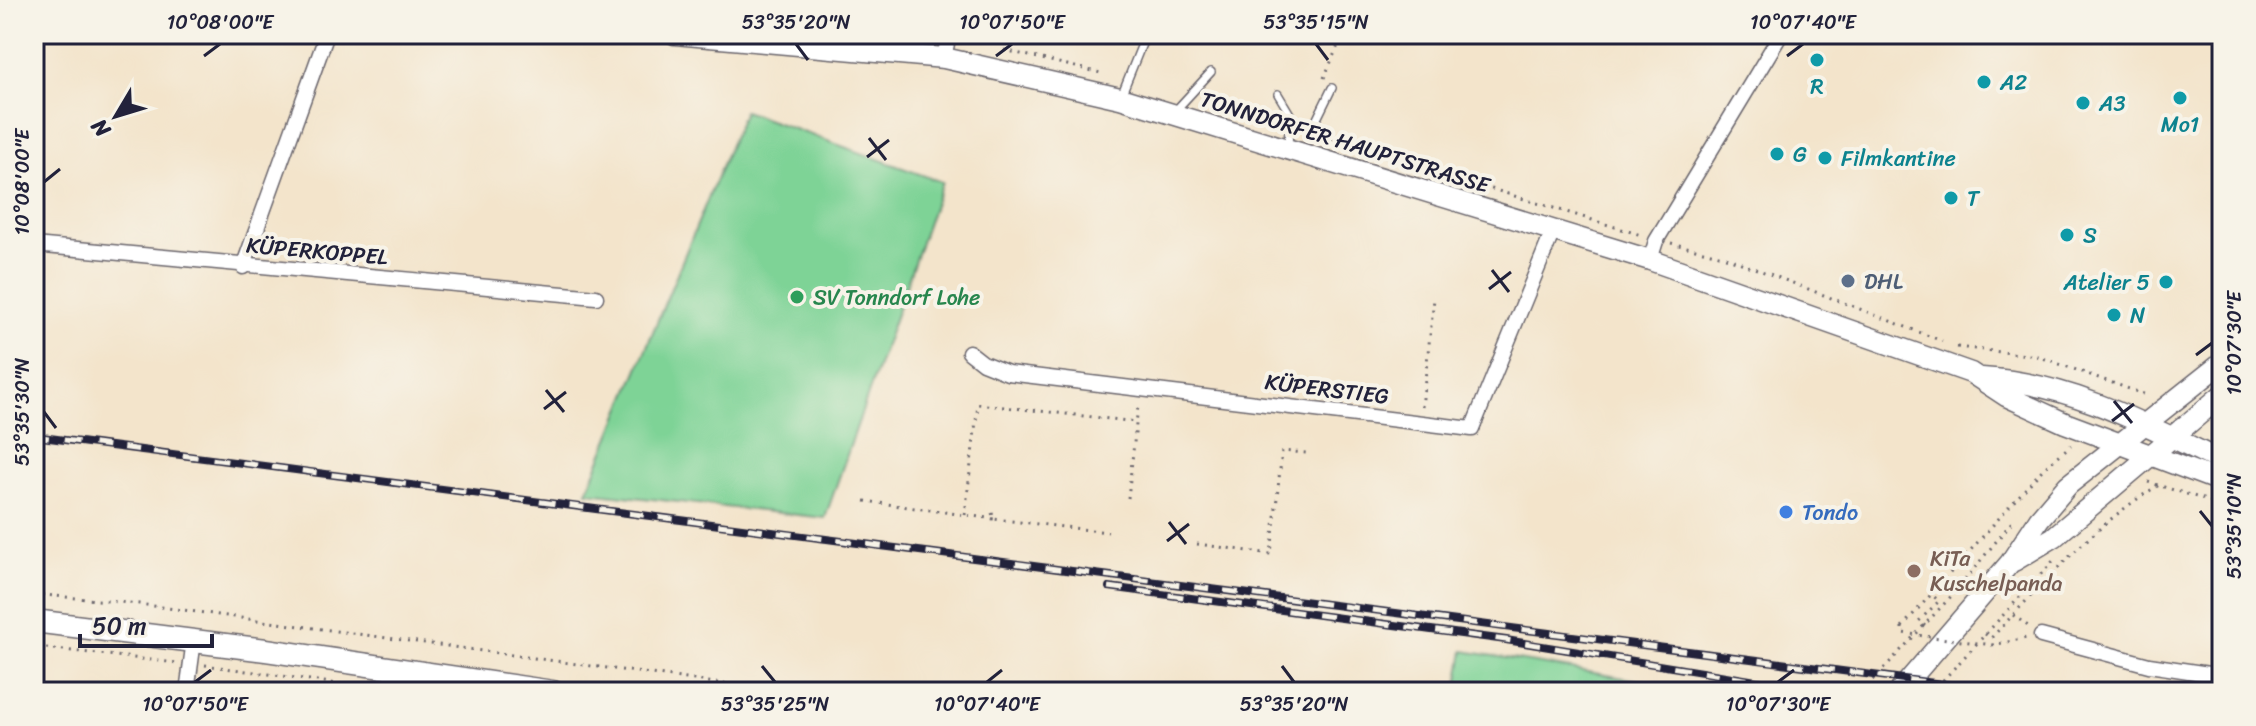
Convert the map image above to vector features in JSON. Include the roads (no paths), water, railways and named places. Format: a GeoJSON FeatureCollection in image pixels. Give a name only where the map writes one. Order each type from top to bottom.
{"type":"FeatureCollection","features":[{"type":"Feature","properties":{"kind":"main road","name":"TONNDORFER HAUPTSTRASSE"},"geometry":{"type":"LineString","coordinates":[[675,34],[944,58],[1120,98],[1650,260],[1982,378],[2014,380],[2050,388],[2146,423],[2222,462]]}},
{"type":"Feature","properties":{"kind":"main road"},"geometry":{"type":"LineString","coordinates":[[1899,692],[2010,563],[2053,501],[2085,469],[2222,363]]}},
{"type":"Feature","properties":{"kind":"main road","name":"TONNDORFER HAUPTSTRASSE"},"geometry":{"type":"LineString","coordinates":[[1982,378],[2006,396],[2118,444],[2222,482]]}},
{"type":"Feature","properties":{"kind":"main road"},"geometry":{"type":"LineString","coordinates":[[2010,563],[2054,537],[2222,395]]}},
{"type":"Feature","properties":{"kind":"main road"},"geometry":{"type":"LineString","coordinates":[[35,621],[194,640],[553,692]]}},
{"type":"Feature","properties":{"kind":"street"},"geometry":{"type":"LineString","coordinates":[[243,267],[327,34]]}},
{"type":"Feature","properties":{"kind":"street"},"geometry":{"type":"LineString","coordinates":[[944,58],[949,34]]}},
{"type":"Feature","properties":{"kind":"street"},"geometry":{"type":"LineString","coordinates":[[1650,260],[1656,241],[1781,34]]}},
{"type":"Feature","properties":{"kind":"street","name":"KÜPERSTIEG"},"geometry":{"type":"LineString","coordinates":[[969,352],[983,363],[1008,373],[1472,429],[1553,231]]}},
{"type":"Feature","properties":{"kind":"street","name":"KÜPERKOPPEL"},"geometry":{"type":"LineString","coordinates":[[34,245],[243,267],[596,297]]}},
{"type":"Feature","properties":{"kind":"street"},"geometry":{"type":"LineString","coordinates":[[2041,636],[2149,665],[2222,676]]}},
{"type":"Feature","properties":{"kind":"street"},"geometry":{"type":"LineString","coordinates":[[187,692],[194,640]]}},
{"type":"Feature","properties":{"kind":"lane"},"geometry":{"type":"LineString","coordinates":[[1120,98],[1146,34]]}},
{"type":"Feature","properties":{"kind":"lane"},"geometry":{"type":"LineString","coordinates":[[1172,114],[1211,72]]}},
{"type":"Feature","properties":{"kind":"lane"},"geometry":{"type":"LineString","coordinates":[[1310,133],[1332,88]]}},
{"type":"Feature","properties":{"kind":"lane"},"geometry":{"type":"LineString","coordinates":[[1278,94],[1290,114],[1287,151]]}},
{"type":"Feature","properties":{"kind":"lane"},"geometry":{"type":"LineString","coordinates":[[34,654],[35,621]]}},
{"type":"Feature","properties":{"kind":"railway"},"geometry":{"type":"LineString","coordinates":[[34,436],[2004,692]]}},
{"type":"Feature","properties":{"kind":"railway"},"geometry":{"type":"LineString","coordinates":[[1109,587],[1506,640],[1824,692]]}},
{"type":"Feature","properties":{"kind":"place","name":"R"},"geometry":{"type":"Point","coordinates":[1817,60]}},
{"type":"Feature","properties":{"kind":"place","name":"A2"},"geometry":{"type":"Point","coordinates":[1984,82]}},
{"type":"Feature","properties":{"kind":"place","name":"Mo1"},"geometry":{"type":"Point","coordinates":[2180,98]}},
{"type":"Feature","properties":{"kind":"place","name":"A3"},"geometry":{"type":"Point","coordinates":[2083,103]}},
{"type":"Feature","properties":{"kind":"place","name":"G"},"geometry":{"type":"Point","coordinates":[1777,154]}},
{"type":"Feature","properties":{"kind":"place","name":"Filmkantine"},"geometry":{"type":"Point","coordinates":[1825,158]}},
{"type":"Feature","properties":{"kind":"place","name":"T"},"geometry":{"type":"Point","coordinates":[1951,198]}},
{"type":"Feature","properties":{"kind":"place","name":"S"},"geometry":{"type":"Point","coordinates":[2067,235]}},
{"type":"Feature","properties":{"kind":"place","name":"DHL"},"geometry":{"type":"Point","coordinates":[1848,281]}},
{"type":"Feature","properties":{"kind":"place","name":"Atelier 5"},"geometry":{"type":"Point","coordinates":[2166,282]}},
{"type":"Feature","properties":{"kind":"place","name":"SV Tonndorf Lohe"},"geometry":{"type":"Point","coordinates":[797,297]}},
{"type":"Feature","properties":{"kind":"place","name":"N"},"geometry":{"type":"Point","coordinates":[2114,315]}},
{"type":"Feature","properties":{"kind":"place","name":"Tondo"},"geometry":{"type":"Point","coordinates":[1786,512]}},
{"type":"Feature","properties":{"kind":"place","name":"KiTa Kuschelpanda"},"geometry":{"type":"Point","coordinates":[1914,571]}}]}
